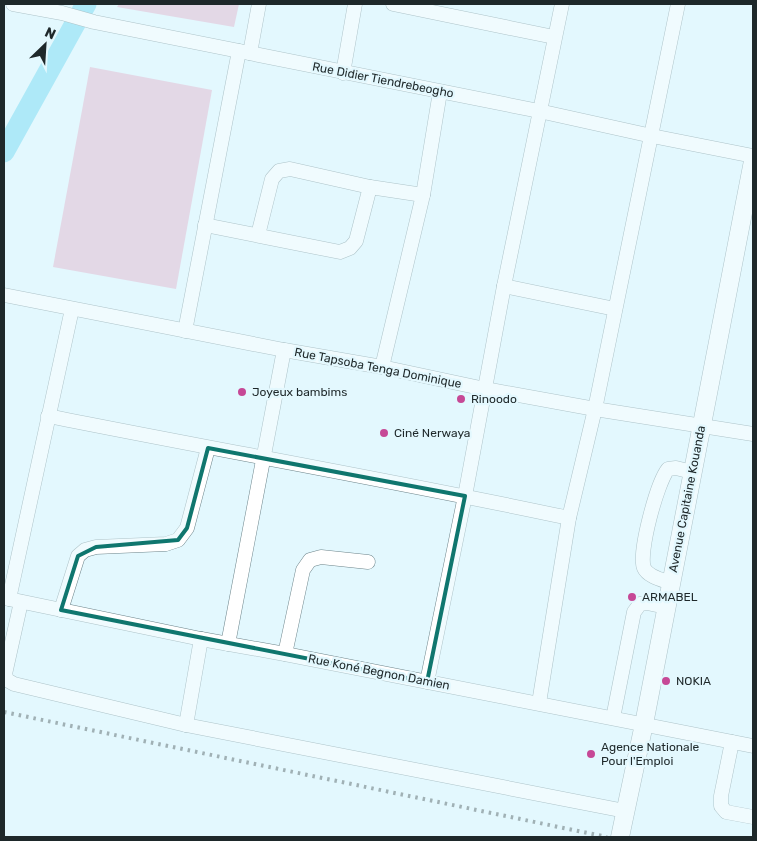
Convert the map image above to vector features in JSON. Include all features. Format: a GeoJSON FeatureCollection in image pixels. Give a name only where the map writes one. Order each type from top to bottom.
{"type":"FeatureCollection","features":[{"type":"Feature","properties":{"kind":"street","name":"Rue Didier Tiendrebeogho"},"geometry":{"type":"LineString","coordinates":[[13,4],[753,156]]}},
{"type":"Feature","properties":{"kind":"street"},"geometry":{"type":"LineString","coordinates":[[185,331],[205,225],[244,52],[259,4]]}},
{"type":"Feature","properties":{"kind":"street"},"geometry":{"type":"LineString","coordinates":[[343,73],[355,4]]}},
{"type":"Feature","properties":{"kind":"street"},"geometry":{"type":"LineString","coordinates":[[393,4],[554,37]]}},
{"type":"Feature","properties":{"kind":"street"},"geometry":{"type":"LineString","coordinates":[[427,682],[465,496],[504,286],[562,4]]}},
{"type":"Feature","properties":{"kind":"street"},"geometry":{"type":"LineString","coordinates":[[540,703],[570,518],[595,409],[678,4]]}},
{"type":"Feature","properties":{"kind":"street"},"geometry":{"type":"LineString","coordinates":[[382,368],[423,195],[440,92]]}},
{"type":"Feature","properties":{"kind":"street","name":"Avenue Capitaine Kouanda"},"geometry":{"type":"LineString","coordinates":[[620,837],[644,724],[753,161]]}},
{"type":"Feature","properties":{"kind":"street"},"geometry":{"type":"LineString","coordinates":[[258,235],[272,180],[279,171],[290,169],[370,187],[423,195]]}},
{"type":"Feature","properties":{"kind":"street"},"geometry":{"type":"LineString","coordinates":[[205,225],[340,252],[350,248],[356,241],[370,187]]}},
{"type":"Feature","properties":{"kind":"street"},"geometry":{"type":"LineString","coordinates":[[504,286],[615,309]]}},
{"type":"Feature","properties":{"kind":"street","name":"Rue Tapsoba Tenga Dominique"},"geometry":{"type":"LineString","coordinates":[[4,295],[72,310],[485,389],[595,409],[753,434]]}},
{"type":"Feature","properties":{"kind":"street"},"geometry":{"type":"LineString","coordinates":[[72,310],[48,416],[11,600],[5,674],[10,682],[186,725],[625,811]]}},
{"type":"Feature","properties":{"kind":"street"},"geometry":{"type":"LineString","coordinates":[[228,644],[284,350]]}},
{"type":"Feature","properties":{"kind":"street"},"geometry":{"type":"LineString","coordinates":[[48,416],[570,518]]}},
{"type":"Feature","properties":{"kind":"street"},"geometry":{"type":"LineString","coordinates":[[61,610],[78,556],[85,550],[96,547],[166,544],[178,540],[187,528],[208,448]]}},
{"type":"Feature","properties":{"kind":"street"},"geometry":{"type":"LineString","coordinates":[[671,583],[645,570],[642,559],[655,496],[663,475],[668,469],[676,468],[692,472]]}},
{"type":"Feature","properties":{"kind":"street"},"geometry":{"type":"LineString","coordinates":[[285,654],[303,570],[310,560],[321,558],[368,562]]}},
{"type":"Feature","properties":{"kind":"street","name":"Rue Koné Begnon Damien"},"geometry":{"type":"LineString","coordinates":[[11,600],[201,640],[285,654],[753,746]]}},
{"type":"Feature","properties":{"kind":"street"},"geometry":{"type":"LineString","coordinates":[[613,718],[634,612],[640,604],[646,603],[666,608]]}},
{"type":"Feature","properties":{"kind":"street"},"geometry":{"type":"LineString","coordinates":[[186,725],[201,640]]}},
{"type":"Feature","properties":{"kind":"street"},"geometry":{"type":"LineString","coordinates":[[732,742],[721,796],[721,806],[726,812],[753,817]]}},
{"type":"Feature","properties":{"kind":"highlighted area"},"geometry":{"type":"Polygon","coordinates":[[[208,448],[465,496],[427,682],[61,610],[78,556],[96,547],[178,540],[187,528],[208,448]]]}},
{"type":"Feature","properties":{"kind":"shaded area"},"geometry":{"type":"Polygon","coordinates":[[[119,4],[239,4],[234,27],[117,7],[119,4]]]}},
{"type":"Feature","properties":{"kind":"shaded area"},"geometry":{"type":"Polygon","coordinates":[[[90,67],[212,90],[176,289],[53,267],[90,67]]]}},
{"type":"Feature","properties":{"kind":"waterway"},"geometry":{"type":"LineString","coordinates":[[4,152],[86,4]]}},
{"type":"Feature","properties":{"kind":"railway"},"geometry":{"type":"LineString","coordinates":[[4,712],[607,837]]}},
{"type":"Feature","properties":{"kind":"place","name":"Joyeux bambims"},"geometry":{"type":"Point","coordinates":[242,392]}},
{"type":"Feature","properties":{"kind":"place","name":"Rinoodo"},"geometry":{"type":"Point","coordinates":[461,399]}},
{"type":"Feature","properties":{"kind":"place","name":"Ciné Nerwaya"},"geometry":{"type":"Point","coordinates":[384,433]}},
{"type":"Feature","properties":{"kind":"place","name":"ARMABEL"},"geometry":{"type":"Point","coordinates":[632,597]}},
{"type":"Feature","properties":{"kind":"place","name":"NOKIA"},"geometry":{"type":"Point","coordinates":[666,681]}},
{"type":"Feature","properties":{"kind":"place","name":"Agence Nationale Pour l'Emploi"},"geometry":{"type":"Point","coordinates":[591,754]}}]}
